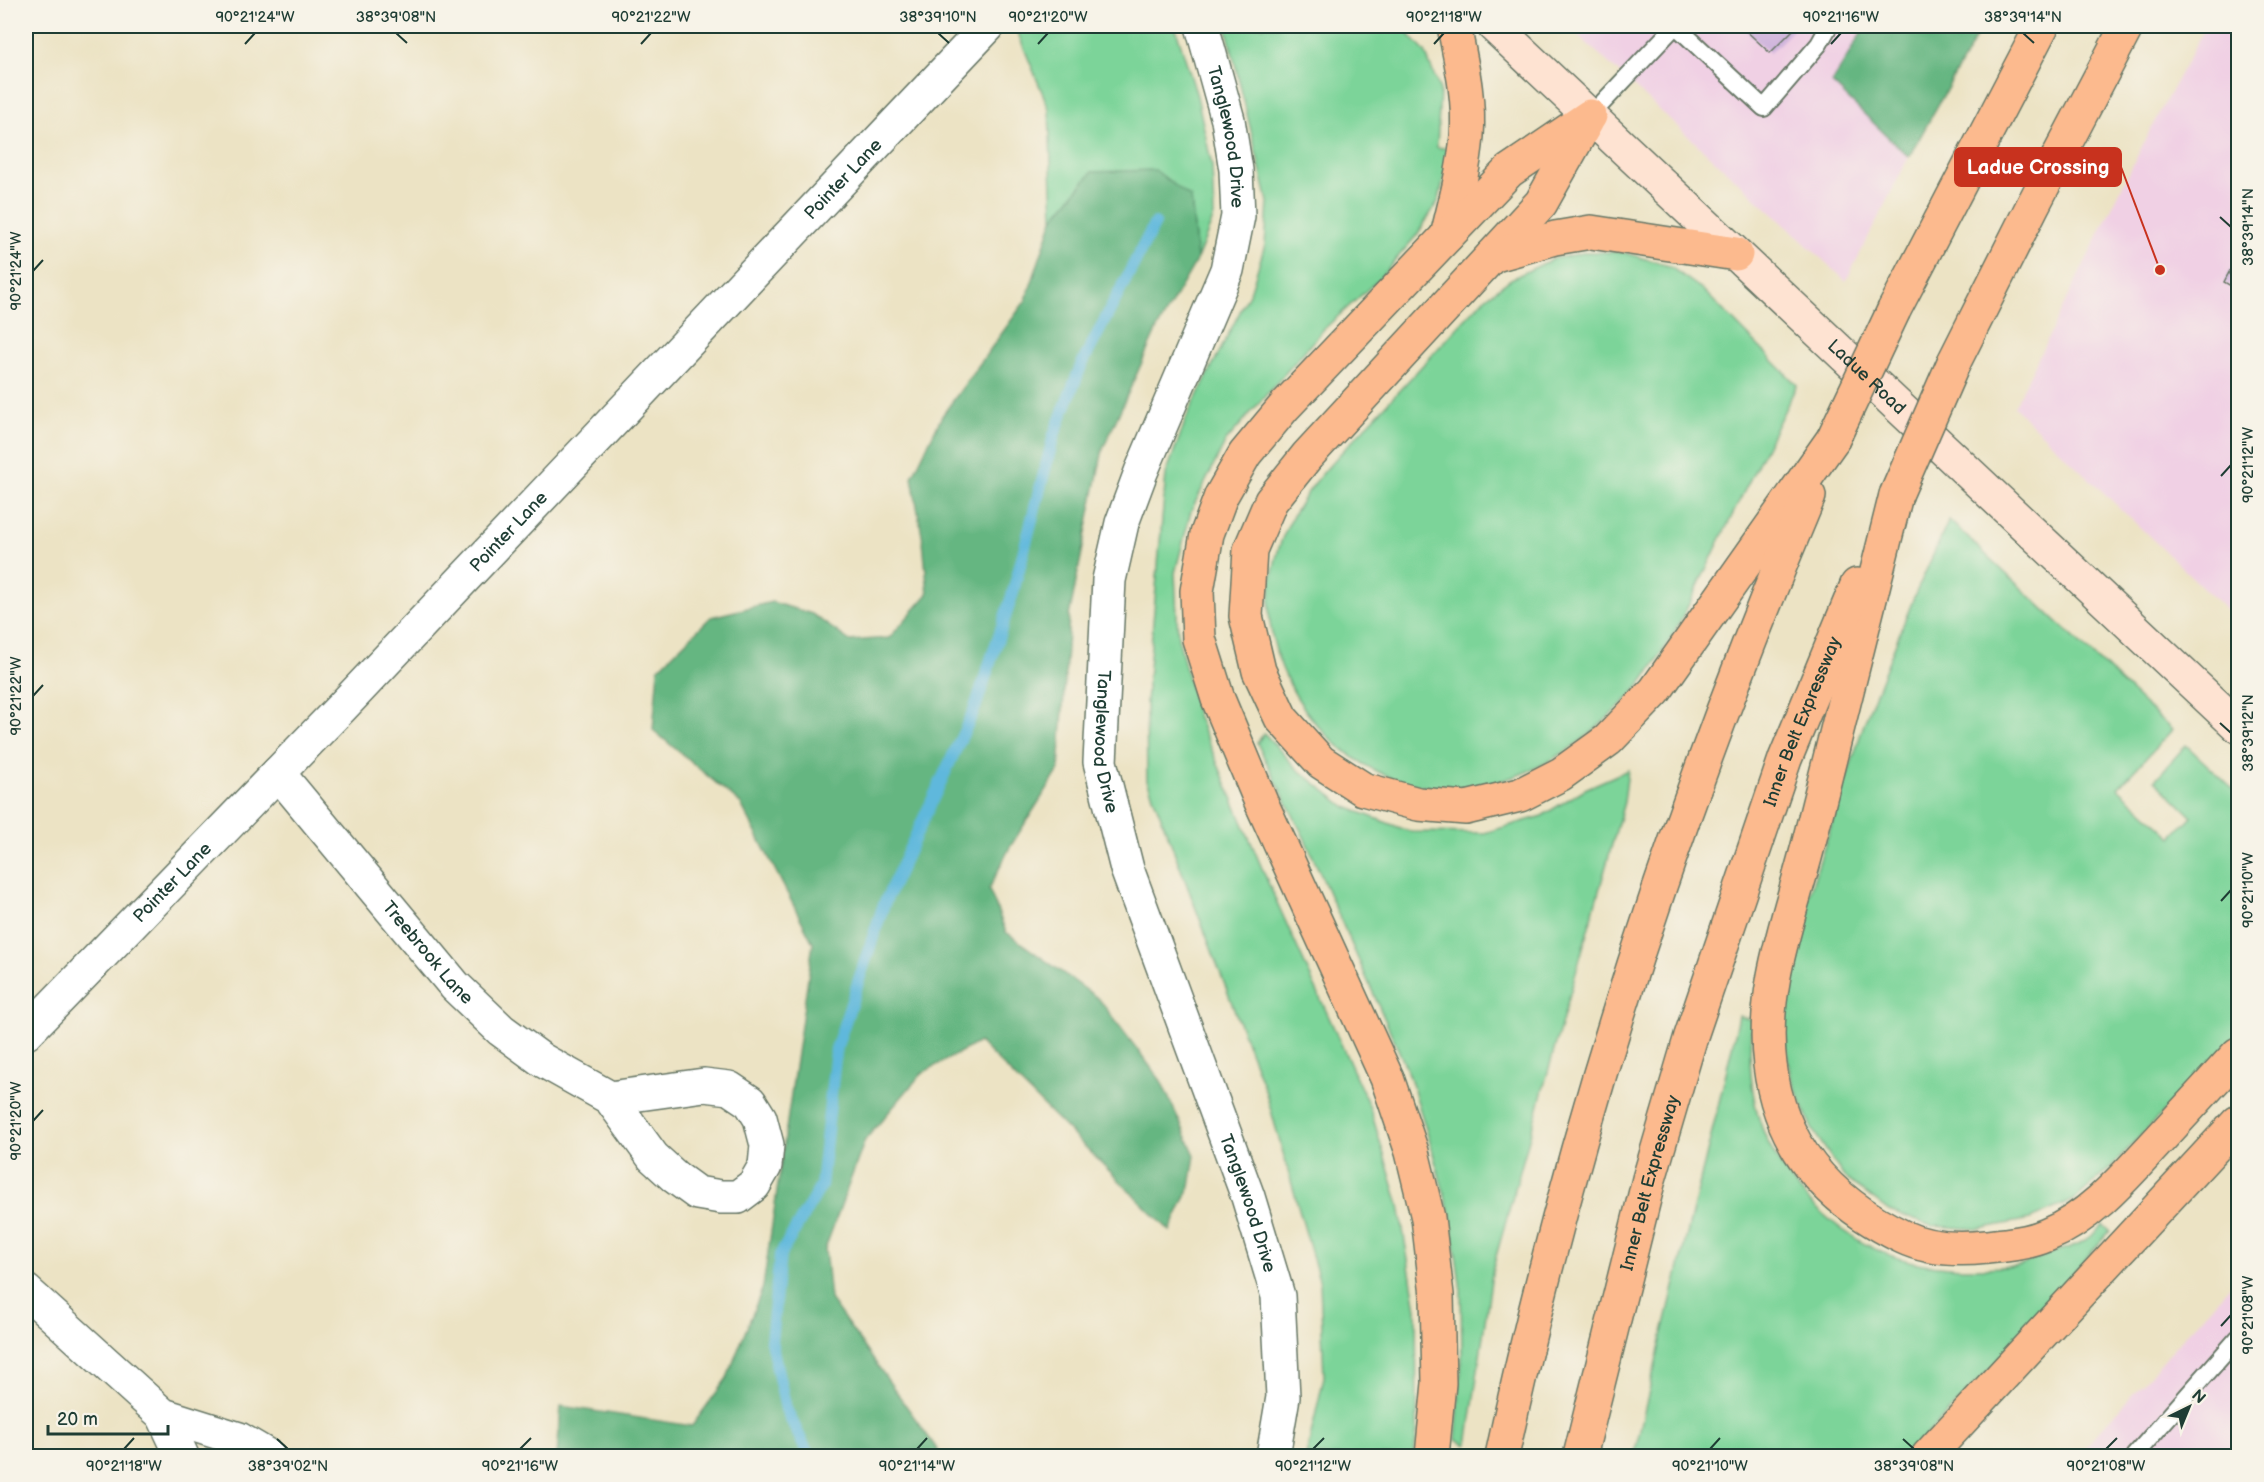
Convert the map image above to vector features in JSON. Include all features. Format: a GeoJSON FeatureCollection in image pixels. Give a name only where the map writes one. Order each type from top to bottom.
{"type":"FeatureCollection","features":[{"type":"Feature","properties":{"kind":"highway"},"geometry":{"type":"LineString","coordinates":[[1446,240],[1462,176],[1467,135],[1465,88],[1454,26]]}},
{"type":"Feature","properties":{"kind":"highway"},"geometry":{"type":"LineString","coordinates":[[1502,1456],[1515,1393],[1589,1111],[1677,833],[1726,698],[1833,439],[1894,310],[2042,26]]}},
{"type":"Feature","properties":{"kind":"highway","name":"Inner Belt Expressway"},"geometry":{"type":"LineString","coordinates":[[1580,1456],[1649,1179],[1691,1035],[1785,759],[1954,362],[2127,26]]}},
{"type":"Feature","properties":{"kind":"highway"},"geometry":{"type":"LineString","coordinates":[[1432,1456],[1438,1383],[1437,1295],[1428,1218],[1412,1152],[1387,1078],[1261,802],[1218,699],[1199,639],[1197,591],[1207,534],[1221,496],[1245,453],[1285,406],[1446,240],[1509,171],[1590,116]]}},
{"type":"Feature","properties":{"kind":"highway"},"geometry":{"type":"LineString","coordinates":[[1590,116],[1541,203],[1307,456],[1270,501],[1250,550],[1246,616],[1259,671],[1281,718],[1322,762],[1363,789],[1418,804],[1466,808],[1520,795],[1561,774],[1608,740],[1655,691],[1833,439]]}},
{"type":"Feature","properties":{"kind":"highway"},"geometry":{"type":"LineString","coordinates":[[1492,256],[1555,238],[1591,232],[1736,254]]}},
{"type":"Feature","properties":{"kind":"highway"},"geometry":{"type":"LineString","coordinates":[[1896,495],[1776,962],[1769,1018],[1770,1065],[1781,1113],[1804,1160],[1837,1196],[1872,1222],[1910,1241],[1962,1250],[2009,1245],[2048,1235],[2086,1212],[2118,1184],[2238,1054]]}},
{"type":"Feature","properties":{"kind":"highway"},"geometry":{"type":"LineString","coordinates":[[1928,1456],[2238,1122]]}},
{"type":"Feature","properties":{"kind":"main road","name":"Ladue Road"},"geometry":{"type":"LineString","coordinates":[[1494,26],[2238,726]]}},
{"type":"Feature","properties":{"kind":"street","name":"Pointer Lane"},"geometry":{"type":"LineString","coordinates":[[26,1032],[278,773],[988,26]]}},
{"type":"Feature","properties":{"kind":"street","name":"Tanglewood Drive"},"geometry":{"type":"LineString","coordinates":[[1202,26],[1228,120],[1236,170],[1238,216],[1227,270],[1141,472],[1122,523],[1109,580],[1100,762],[1127,869],[1248,1197],[1278,1296],[1283,1397],[1273,1456]]}},
{"type":"Feature","properties":{"kind":"street","name":"Treebrook Lane"},"geometry":{"type":"LineString","coordinates":[[278,773],[463,993],[501,1030],[542,1060],[610,1098],[653,1157],[675,1177],[697,1193],[738,1197],[754,1185],[765,1166],[767,1145],[760,1118],[750,1102],[729,1088],[704,1084],[610,1098]]}},
{"type":"Feature","properties":{"kind":"street"},"geometry":{"type":"LineString","coordinates":[[26,1291],[163,1415],[182,1456]]}},
{"type":"Feature","properties":{"kind":"street"},"geometry":{"type":"LineString","coordinates":[[163,1415],[239,1439],[267,1456]]}},
{"type":"Feature","properties":{"kind":"lane"},"geometry":{"type":"LineString","coordinates":[[1590,116],[1675,26],[1764,108],[1819,44],[1829,26]]}},
{"type":"Feature","properties":{"kind":"lane"},"geometry":{"type":"LineString","coordinates":[[2134,1456],[2238,1338]]}},
{"type":"Feature","properties":{"kind":"shaded area"},"geometry":{"type":"Polygon","coordinates":[[[1568,26],[1865,26],[1832,83],[1909,157],[1846,281],[1568,26]]]}},
{"type":"Feature","properties":{"kind":"shaded area"},"geometry":{"type":"Polygon","coordinates":[[[2206,26],[2238,26],[2238,621],[2014,407],[2149,132],[2206,26]]]}},
{"type":"Feature","properties":{"kind":"shaded area"},"geometry":{"type":"Polygon","coordinates":[[[2238,1277],[2238,1456],[2077,1456],[2238,1277]]]}},
{"type":"Feature","properties":{"kind":"green space"},"geometry":{"type":"Polygon","coordinates":[[[1015,26],[1175,26],[1197,96],[1212,166],[1214,216],[1197,259],[1191,198],[1092,172],[1053,219],[1049,109],[1015,26]]]}},
{"type":"Feature","properties":{"kind":"green space"},"geometry":{"type":"Polygon","coordinates":[[[1226,26],[1401,26],[1425,52],[1440,90],[1437,147],[1450,149],[1439,200],[1417,235],[1379,279],[1323,330],[1226,441],[1191,511],[1175,573],[1178,637],[1197,715],[1270,887],[1370,1108],[1399,1205],[1416,1309],[1417,1429],[1414,1456],[1306,1456],[1324,1377],[1320,1283],[1266,1093],[1147,780],[1146,702],[1166,474],[1188,414],[1251,290],[1265,245],[1268,202],[1226,26]]]}},
{"type":"Feature","properties":{"kind":"green space"},"geometry":{"type":"Polygon","coordinates":[[[1865,26],[1982,26],[1909,157],[1832,83],[1865,26]]]}},
{"type":"Feature","properties":{"kind":"green space"},"geometry":{"type":"Polygon","coordinates":[[[1155,170],[1191,198],[1197,259],[1156,331],[1103,449],[1069,616],[1059,770],[1010,847],[989,889],[1006,932],[1099,999],[1161,1081],[1195,1155],[1190,1187],[1170,1231],[979,1042],[922,1073],[865,1140],[825,1249],[830,1299],[942,1456],[557,1456],[561,1406],[692,1426],[727,1378],[763,1287],[813,943],[741,804],[653,730],[658,669],[711,617],[772,602],[812,614],[850,641],[889,638],[928,594],[923,541],[912,477],[942,416],[1026,300],[1053,219],[1092,172],[1155,170]]]}},
{"type":"Feature","properties":{"kind":"green space"},"geometry":{"type":"Polygon","coordinates":[[[1587,252],[1622,252],[1669,266],[1703,290],[1797,385],[1685,612],[1655,664],[1630,696],[1569,749],[1528,771],[1484,785],[1461,788],[1438,788],[1407,783],[1377,771],[1350,755],[1326,734],[1305,710],[1289,683],[1277,654],[1269,613],[1272,580],[1282,539],[1300,504],[1322,473],[1484,299],[1511,279],[1553,259],[1587,252]]]}},
{"type":"Feature","properties":{"kind":"green space"},"geometry":{"type":"Polygon","coordinates":[[[1949,520],[2172,730],[2118,788],[2172,837],[2192,816],[2155,780],[2186,745],[2238,794],[2238,1033],[2107,1171],[2074,1200],[2030,1219],[1979,1229],[1932,1226],[1889,1211],[1844,1177],[1812,1129],[1790,1074],[1783,1019],[1789,975],[1801,919],[1865,721],[1914,597],[1949,520]]]}},
{"type":"Feature","properties":{"kind":"green space"},"geometry":{"type":"Polygon","coordinates":[[[1264,733],[1297,769],[1346,807],[1411,832],[1484,833],[1542,816],[1585,789],[1628,770],[1624,802],[1493,1267],[1467,1445],[1456,1439],[1462,1356],[1461,1290],[1451,1218],[1429,1139],[1409,1074],[1305,839],[1257,743],[1264,733]]]}},
{"type":"Feature","properties":{"kind":"green space"},"geometry":{"type":"Polygon","coordinates":[[[1739,1016],[1752,1020],[1750,1061],[1753,1089],[1758,1115],[1772,1151],[1802,1193],[1820,1212],[1863,1242],[1886,1253],[1922,1264],[1943,1267],[1995,1268],[2024,1264],[2073,1246],[2088,1238],[2103,1225],[2110,1231],[1987,1372],[1906,1456],[1634,1456],[1739,1016]]]}},
{"type":"Feature","properties":{"kind":"building"},"geometry":{"type":"Polygon","coordinates":[[[1741,26],[1797,26],[1770,53],[1741,26]]]}},
{"type":"Feature","properties":{"kind":"building"},"geometry":{"type":"Polygon","coordinates":[[[2238,255],[2238,290],[2224,282],[2238,255]]]}},
{"type":"Feature","properties":{"kind":"waterway"},"geometry":{"type":"LineString","coordinates":[[809,1456],[786,1409],[771,1341],[780,1255],[821,1186],[836,1049],[884,904],[975,708],[1012,596],[1054,435],[1081,366],[1155,223]]}},
{"type":"Feature","properties":{"kind":"place","name":"Ladue Crossing"},"geometry":{"type":"Point","coordinates":[2160,270]}}]}
